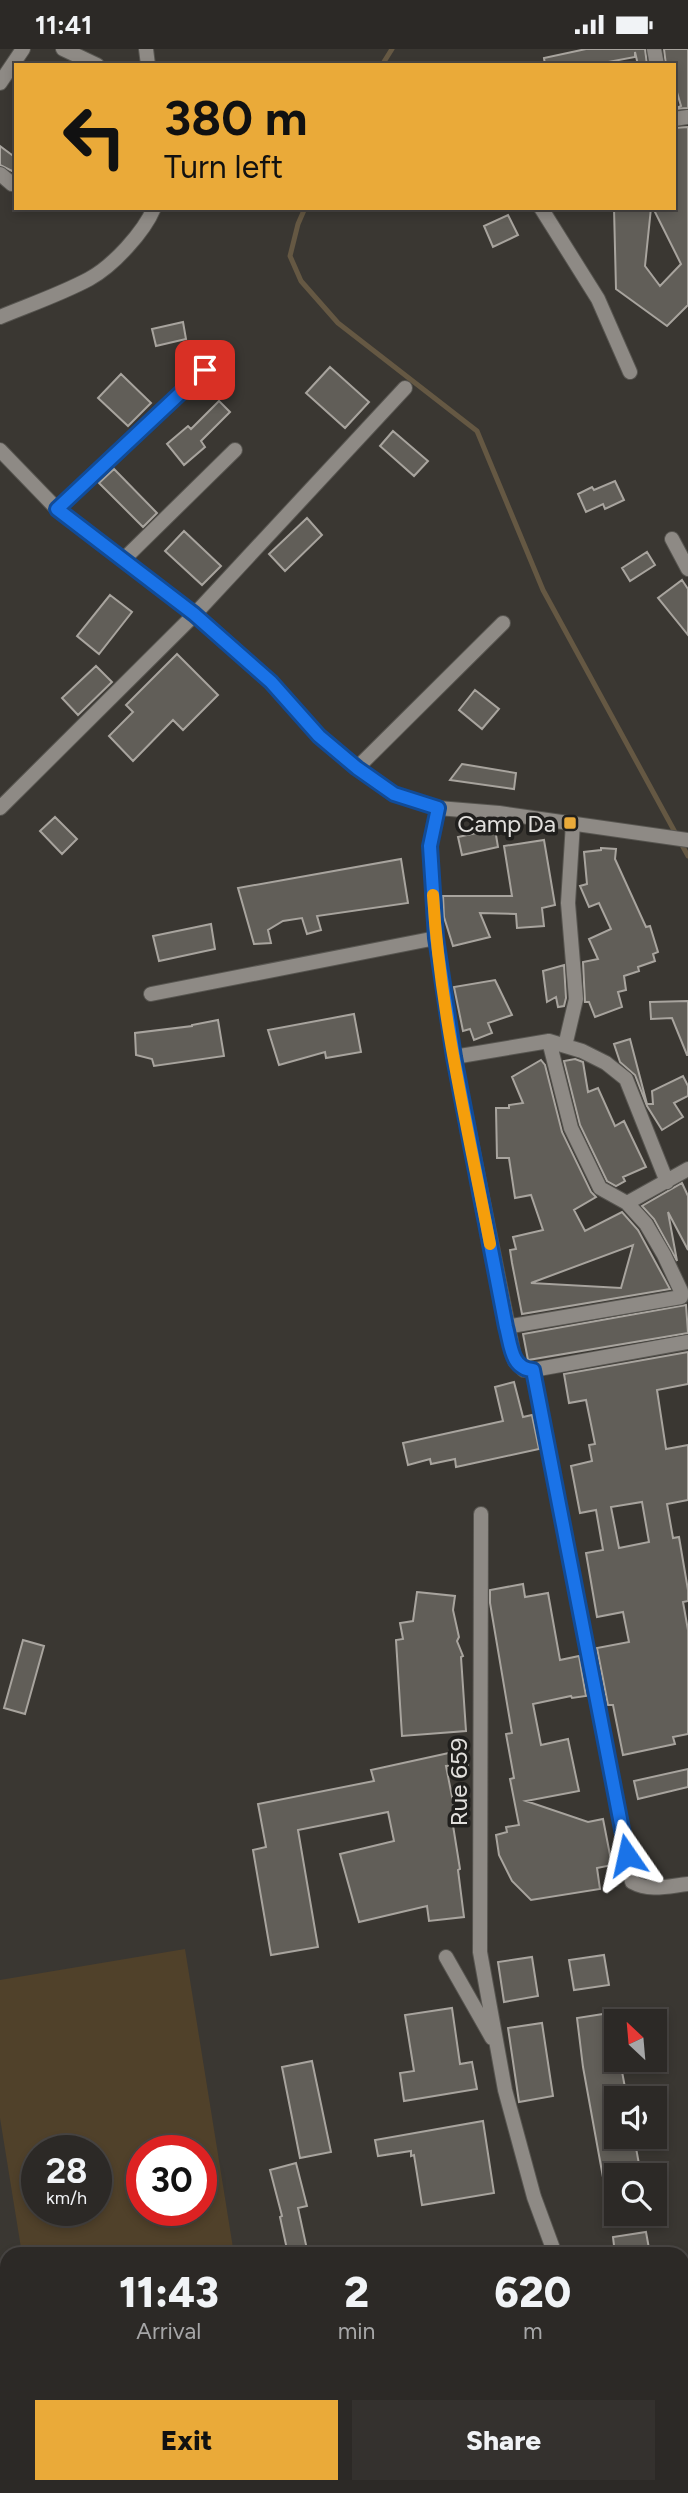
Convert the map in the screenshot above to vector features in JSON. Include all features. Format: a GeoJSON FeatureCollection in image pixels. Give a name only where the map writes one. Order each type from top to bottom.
{"type":"FeatureCollection","features":[{"type":"Feature","properties":{"kind":"street"},"geometry":{"type":"LineString","coordinates":[[0,83],[23,49]]}},
{"type":"Feature","properties":{"kind":"street"},"geometry":{"type":"LineString","coordinates":[[63,49],[93,63]]}},
{"type":"Feature","properties":{"kind":"street"},"geometry":{"type":"LineString","coordinates":[[0,174],[14,183]]}},
{"type":"Feature","properties":{"kind":"street"},"geometry":{"type":"LineString","coordinates":[[0,317],[91,278],[124,250],[150,218],[153,210]]}},
{"type":"Feature","properties":{"kind":"street"},"geometry":{"type":"LineString","coordinates":[[542,210],[598,299],[630,372]]}},
{"type":"Feature","properties":{"kind":"street"},"geometry":{"type":"LineString","coordinates":[[57,509],[205,370]]}},
{"type":"Feature","properties":{"kind":"street"},"geometry":{"type":"LineString","coordinates":[[0,808],[194,614],[405,388]]}},
{"type":"Feature","properties":{"kind":"street"},"geometry":{"type":"LineString","coordinates":[[0,450],[57,509],[194,614],[271,682],[319,736],[394,794],[438,808],[573,823],[688,840]]}},
{"type":"Feature","properties":{"kind":"street"},"geometry":{"type":"LineString","coordinates":[[123,560],[235,450]]}},
{"type":"Feature","properties":{"kind":"street"},"geometry":{"type":"LineString","coordinates":[[672,539],[688,569]]}},
{"type":"Feature","properties":{"kind":"street"},"geometry":{"type":"LineString","coordinates":[[357,768],[503,622]]}},
{"type":"Feature","properties":{"kind":"street"},"geometry":{"type":"LineString","coordinates":[[438,808],[430,846],[436,938],[454,1057],[506,1327],[515,1361],[524,1370],[533,1370],[688,1342]]}},
{"type":"Feature","properties":{"kind":"street"},"geometry":{"type":"LineString","coordinates":[[565,1046],[576,999],[568,903],[573,823]]}},
{"type":"Feature","properties":{"kind":"street"},"geometry":{"type":"LineString","coordinates":[[151,994],[436,938]]}},
{"type":"Feature","properties":{"kind":"street"},"geometry":{"type":"LineString","coordinates":[[454,1057],[549,1041],[606,1063],[626,1079],[667,1182]]}},
{"type":"Feature","properties":{"kind":"street"},"geometry":{"type":"LineString","coordinates":[[506,1327],[681,1297],[681,1290],[646,1224],[626,1203],[600,1188],[571,1128],[549,1041]]}},
{"type":"Feature","properties":{"kind":"street"},"geometry":{"type":"LineString","coordinates":[[626,1203],[688,1169]]}},
{"type":"Feature","properties":{"kind":"street"},"geometry":{"type":"LineString","coordinates":[[533,1370],[632,1881],[641,1887],[652,1888],[688,1884]]}},
{"type":"Feature","properties":{"kind":"street","name":"Rue 659"},"geometry":{"type":"LineString","coordinates":[[481,1514],[480,1952],[505,2090],[534,2197],[552,2247]]}},
{"type":"Feature","properties":{"kind":"street","name":"Rue 659"},"geometry":{"type":"LineString","coordinates":[[446,1957],[497,2048]]}},
{"type":"Feature","properties":{"kind":"shaded area"},"geometry":{"type":"Polygon","coordinates":[[[185,1949],[215,2135],[126,2135],[126,2226],[217,2226],[217,2148],[233,2247],[21,2247],[0,2118],[0,1980],[185,1949]]]}},
{"type":"Feature","properties":{"kind":"building"},"geometry":{"type":"Polygon","coordinates":[[[586,49],[645,49],[647,63],[638,63],[635,52],[635,57],[603,63],[545,63],[544,58],[586,49]]]}},
{"type":"Feature","properties":{"kind":"building"},"geometry":{"type":"Polygon","coordinates":[[[664,49],[688,49],[688,108],[676,109],[681,106],[676,89],[676,63],[666,63],[664,49]]]}},
{"type":"Feature","properties":{"kind":"building"},"geometry":{"type":"Polygon","coordinates":[[[688,127],[688,305],[667,326],[616,289],[614,210],[651,210],[645,266],[660,286],[681,264],[654,210],[676,210],[676,128],[688,127]]]}},
{"type":"Feature","properties":{"kind":"building"},"geometry":{"type":"Polygon","coordinates":[[[0,146],[14,156],[14,168],[12,171],[0,165],[0,146]]]}},
{"type":"Feature","properties":{"kind":"building"},"geometry":{"type":"Polygon","coordinates":[[[508,215],[518,235],[493,247],[484,226],[508,215]]]}},
{"type":"Feature","properties":{"kind":"building"},"geometry":{"type":"Polygon","coordinates":[[[183,322],[186,339],[156,346],[152,329],[183,322]]]}},
{"type":"Feature","properties":{"kind":"building"},"geometry":{"type":"Polygon","coordinates":[[[330,367],[369,402],[345,428],[306,393],[330,367]]]}},
{"type":"Feature","properties":{"kind":"building"},"geometry":{"type":"Polygon","coordinates":[[[121,374],[151,403],[128,426],[98,398],[121,374]]]}},
{"type":"Feature","properties":{"kind":"building"},"geometry":{"type":"Polygon","coordinates":[[[219,401],[230,412],[201,441],[205,447],[184,465],[167,444],[188,426],[191,429],[219,401]]]}},
{"type":"Feature","properties":{"kind":"building"},"geometry":{"type":"Polygon","coordinates":[[[393,431],[428,461],[414,476],[380,446],[393,431]]]}},
{"type":"Feature","properties":{"kind":"building"},"geometry":{"type":"Polygon","coordinates":[[[114,469],[157,513],[143,527],[99,483],[114,469]]]}},
{"type":"Feature","properties":{"kind":"building"},"geometry":{"type":"Polygon","coordinates":[[[615,481],[624,500],[605,509],[603,504],[586,512],[578,494],[615,481]]]}},
{"type":"Feature","properties":{"kind":"building"},"geometry":{"type":"Polygon","coordinates":[[[307,518],[322,535],[285,571],[269,554],[307,518]]]}},
{"type":"Feature","properties":{"kind":"building"},"geometry":{"type":"Polygon","coordinates":[[[184,531],[221,566],[202,585],[165,551],[184,531]]]}},
{"type":"Feature","properties":{"kind":"building"},"geometry":{"type":"Polygon","coordinates":[[[647,552],[655,565],[630,581],[622,568],[647,552]]]}},
{"type":"Feature","properties":{"kind":"building"},"geometry":{"type":"Polygon","coordinates":[[[682,580],[688,589],[688,635],[658,598],[682,580]]]}},
{"type":"Feature","properties":{"kind":"building"},"geometry":{"type":"Polygon","coordinates":[[[110,595],[132,612],[99,654],[77,636],[110,595]]]}},
{"type":"Feature","properties":{"kind":"building"},"geometry":{"type":"Polygon","coordinates":[[[177,654],[218,695],[183,730],[173,720],[133,761],[109,736],[133,712],[126,705],[177,654]]]}},
{"type":"Feature","properties":{"kind":"building"},"geometry":{"type":"Polygon","coordinates":[[[96,666],[112,682],[78,715],[62,698],[96,666]]]}},
{"type":"Feature","properties":{"kind":"building"},"geometry":{"type":"Polygon","coordinates":[[[475,690],[499,709],[482,729],[459,710],[475,690]]]}},
{"type":"Feature","properties":{"kind":"building"},"geometry":{"type":"Polygon","coordinates":[[[462,764],[516,773],[514,789],[450,780],[462,764]]]}},
{"type":"Feature","properties":{"kind":"building"},"geometry":{"type":"Polygon","coordinates":[[[55,817],[77,839],[62,854],[40,831],[55,817]]]}},
{"type":"Feature","properties":{"kind":"building"},"geometry":{"type":"Polygon","coordinates":[[[495,829],[498,847],[462,855],[458,837],[495,829]]]}},
{"type":"Feature","properties":{"kind":"building"},"geometry":{"type":"Polygon","coordinates":[[[544,840],[555,905],[542,908],[544,926],[517,928],[516,914],[480,913],[490,937],[453,946],[444,917],[443,896],[512,896],[504,846],[544,840]]]}},
{"type":"Feature","properties":{"kind":"building"},"geometry":{"type":"Polygon","coordinates":[[[601,848],[616,849],[615,859],[646,927],[650,926],[658,952],[653,954],[655,961],[624,976],[626,990],[618,992],[622,1007],[595,1017],[589,1002],[585,1002],[583,962],[598,959],[589,939],[611,929],[599,903],[589,907],[580,886],[587,884],[584,852],[601,848]]]}},
{"type":"Feature","properties":{"kind":"building"},"geometry":{"type":"Polygon","coordinates":[[[401,859],[408,903],[317,916],[321,930],[307,934],[302,918],[283,921],[268,930],[271,943],[254,944],[238,888],[401,859]]]}},
{"type":"Feature","properties":{"kind":"building"},"geometry":{"type":"Polygon","coordinates":[[[211,924],[215,949],[159,961],[153,936],[211,924]]]}},
{"type":"Feature","properties":{"kind":"building"},"geometry":{"type":"Polygon","coordinates":[[[564,965],[566,998],[564,1006],[558,1007],[556,997],[547,1002],[543,971],[564,965]]]}},
{"type":"Feature","properties":{"kind":"building"},"geometry":{"type":"Polygon","coordinates":[[[495,980],[512,1015],[488,1023],[492,1033],[474,1040],[470,1029],[463,1031],[454,987],[495,980]]]}},
{"type":"Feature","properties":{"kind":"building"},"geometry":{"type":"Polygon","coordinates":[[[688,1001],[687,1055],[672,1018],[651,1019],[650,1002],[688,1001]]]}},
{"type":"Feature","properties":{"kind":"building"},"geometry":{"type":"Polygon","coordinates":[[[354,1014],[361,1052],[326,1058],[325,1052],[279,1065],[268,1030],[354,1014]]]}},
{"type":"Feature","properties":{"kind":"building"},"geometry":{"type":"Polygon","coordinates":[[[218,1020],[224,1056],[154,1066],[152,1059],[136,1055],[135,1033],[218,1020]]]}},
{"type":"Feature","properties":{"kind":"building"},"geometry":{"type":"Polygon","coordinates":[[[630,1039],[647,1104],[653,1104],[652,1091],[683,1076],[688,1086],[688,1096],[674,1103],[683,1117],[662,1130],[647,1106],[635,1075],[620,1062],[614,1044],[630,1039]]]}},
{"type":"Feature","properties":{"kind":"building"},"geometry":{"type":"Polygon","coordinates":[[[575,1059],[583,1062],[588,1092],[598,1088],[615,1126],[624,1121],[646,1167],[623,1177],[625,1181],[616,1186],[607,1181],[580,1125],[564,1061],[575,1059]]]}},
{"type":"Feature","properties":{"kind":"building"},"geometry":{"type":"Polygon","coordinates":[[[541,1060],[545,1065],[562,1132],[591,1192],[596,1197],[574,1210],[585,1231],[622,1212],[638,1230],[670,1289],[522,1314],[510,1250],[516,1249],[513,1237],[543,1230],[531,1195],[515,1198],[509,1158],[497,1158],[496,1108],[509,1108],[509,1105],[523,1103],[512,1077],[541,1060]],[[633,1245],[531,1283],[621,1288],[633,1245]]]}},
{"type":"Feature","properties":{"kind":"building"},"geometry":{"type":"Polygon","coordinates":[[[682,1183],[688,1196],[688,1250],[668,1212],[677,1261],[654,1219],[642,1206],[682,1183]]]}},
{"type":"Feature","properties":{"kind":"building"},"geometry":{"type":"Polygon","coordinates":[[[686,1305],[688,1333],[528,1360],[523,1334],[686,1305]]]}},
{"type":"Feature","properties":{"kind":"building"},"geometry":{"type":"Polygon","coordinates":[[[688,1352],[688,1384],[657,1390],[666,1449],[688,1445],[688,1500],[667,1504],[673,1538],[679,1537],[688,1590],[688,1601],[683,1602],[688,1630],[688,1734],[673,1737],[675,1744],[623,1755],[613,1705],[608,1705],[597,1648],[629,1642],[623,1612],[597,1617],[586,1553],[603,1550],[596,1510],[580,1513],[571,1466],[592,1461],[589,1445],[595,1444],[586,1400],[569,1403],[564,1374],[688,1352]],[[642,1502],[611,1507],[619,1548],[649,1542],[642,1502]]]}},
{"type":"Feature","properties":{"kind":"building"},"geometry":{"type":"Polygon","coordinates":[[[514,1382],[523,1417],[532,1415],[539,1449],[456,1467],[455,1459],[431,1464],[430,1459],[408,1465],[403,1443],[503,1421],[495,1387],[514,1382]]]}},
{"type":"Feature","properties":{"kind":"building"},"geometry":{"type":"Polygon","coordinates":[[[523,1584],[525,1597],[548,1593],[560,1660],[579,1656],[586,1696],[571,1696],[533,1704],[541,1745],[568,1739],[579,1791],[526,1801],[588,1822],[603,1819],[612,1865],[597,1868],[600,1889],[531,1900],[512,1881],[499,1855],[496,1835],[507,1832],[506,1827],[519,1825],[510,1779],[514,1778],[506,1734],[512,1733],[490,1603],[490,1590],[523,1584]]]}},
{"type":"Feature","properties":{"kind":"building"},"geometry":{"type":"Polygon","coordinates":[[[417,1592],[455,1596],[453,1610],[459,1637],[457,1641],[463,1656],[466,1731],[402,1736],[396,1640],[403,1639],[400,1623],[413,1621],[417,1592]]]}},
{"type":"Feature","properties":{"kind":"building"},"geometry":{"type":"Polygon","coordinates":[[[23,1640],[44,1646],[25,1714],[4,1708],[23,1640]]]}},
{"type":"Feature","properties":{"kind":"building"},"geometry":{"type":"Polygon","coordinates":[[[467,1749],[468,1765],[446,1766],[455,1812],[451,1813],[464,1917],[429,1921],[427,1906],[359,1922],[340,1854],[394,1841],[388,1812],[298,1830],[318,1947],[271,1955],[253,1850],[266,1847],[258,1804],[374,1781],[371,1770],[467,1749]]]}},
{"type":"Feature","properties":{"kind":"building"},"geometry":{"type":"Polygon","coordinates":[[[688,1769],[688,1787],[638,1799],[634,1781],[688,1769]]]}},
{"type":"Feature","properties":{"kind":"building"},"geometry":{"type":"Polygon","coordinates":[[[604,1955],[609,1985],[574,1990],[569,1960],[604,1955]]]}},
{"type":"Feature","properties":{"kind":"building"},"geometry":{"type":"Polygon","coordinates":[[[532,1957],[538,1996],[504,2002],[498,1962],[532,1957]]]}},
{"type":"Feature","properties":{"kind":"building"},"geometry":{"type":"Polygon","coordinates":[[[452,2008],[460,2064],[472,2062],[477,2089],[404,2101],[400,2073],[414,2071],[405,2015],[452,2008]]]}},
{"type":"Feature","properties":{"kind":"building"},"geometry":{"type":"Polygon","coordinates":[[[604,2014],[604,2072],[622,2072],[625,2086],[604,2086],[604,2149],[636,2149],[639,2163],[604,2163],[604,2183],[583,2067],[577,2018],[604,2014]]]}},
{"type":"Feature","properties":{"kind":"building"},"geometry":{"type":"Polygon","coordinates":[[[542,2023],[553,2096],[519,2102],[508,2028],[542,2023]]]}},
{"type":"Feature","properties":{"kind":"building"},"geometry":{"type":"Polygon","coordinates":[[[312,2061],[331,2152],[300,2158],[282,2067],[312,2061]]]}},
{"type":"Feature","properties":{"kind":"building"},"geometry":{"type":"Polygon","coordinates":[[[483,2121],[494,2193],[422,2205],[414,2155],[411,2156],[411,2151],[378,2156],[375,2140],[483,2121]]]}},
{"type":"Feature","properties":{"kind":"building"},"geometry":{"type":"Polygon","coordinates":[[[296,2163],[307,2206],[298,2208],[306,2247],[286,2247],[280,2217],[282,2216],[270,2170],[296,2163]]]}},
{"type":"Feature","properties":{"kind":"building"},"geometry":{"type":"Polygon","coordinates":[[[646,2232],[649,2247],[614,2247],[613,2237],[646,2232]]]}},
{"type":"Feature","properties":{"kind":"waterway"},"geometry":{"type":"LineString","coordinates":[[383,63],[392,49]]}},
{"type":"Feature","properties":{"kind":"waterway"},"geometry":{"type":"LineString","coordinates":[[304,210],[290,256],[301,281],[338,323],[477,431],[543,590],[688,856]]}},
{"type":"Feature","properties":{"kind":"slow traffic"},"geometry":{"type":"LineString","coordinates":[[433,895],[436,938],[452,1042],[490,1244]]}},
{"type":"Feature","properties":{"kind":"place","name":"Camp Da"},"geometry":{"type":"Point","coordinates":[570,823]}},
{"type":"Feature","properties":{"kind":"route"},"geometry":{"type":"LineString","coordinates":[[205,370],[57,509],[194,614],[271,682],[319,736],[357,768],[394,794],[438,808],[430,846],[434,915],[454,1057],[506,1327],[515,1361],[524,1370],[533,1370],[627,1855]]}}]}
